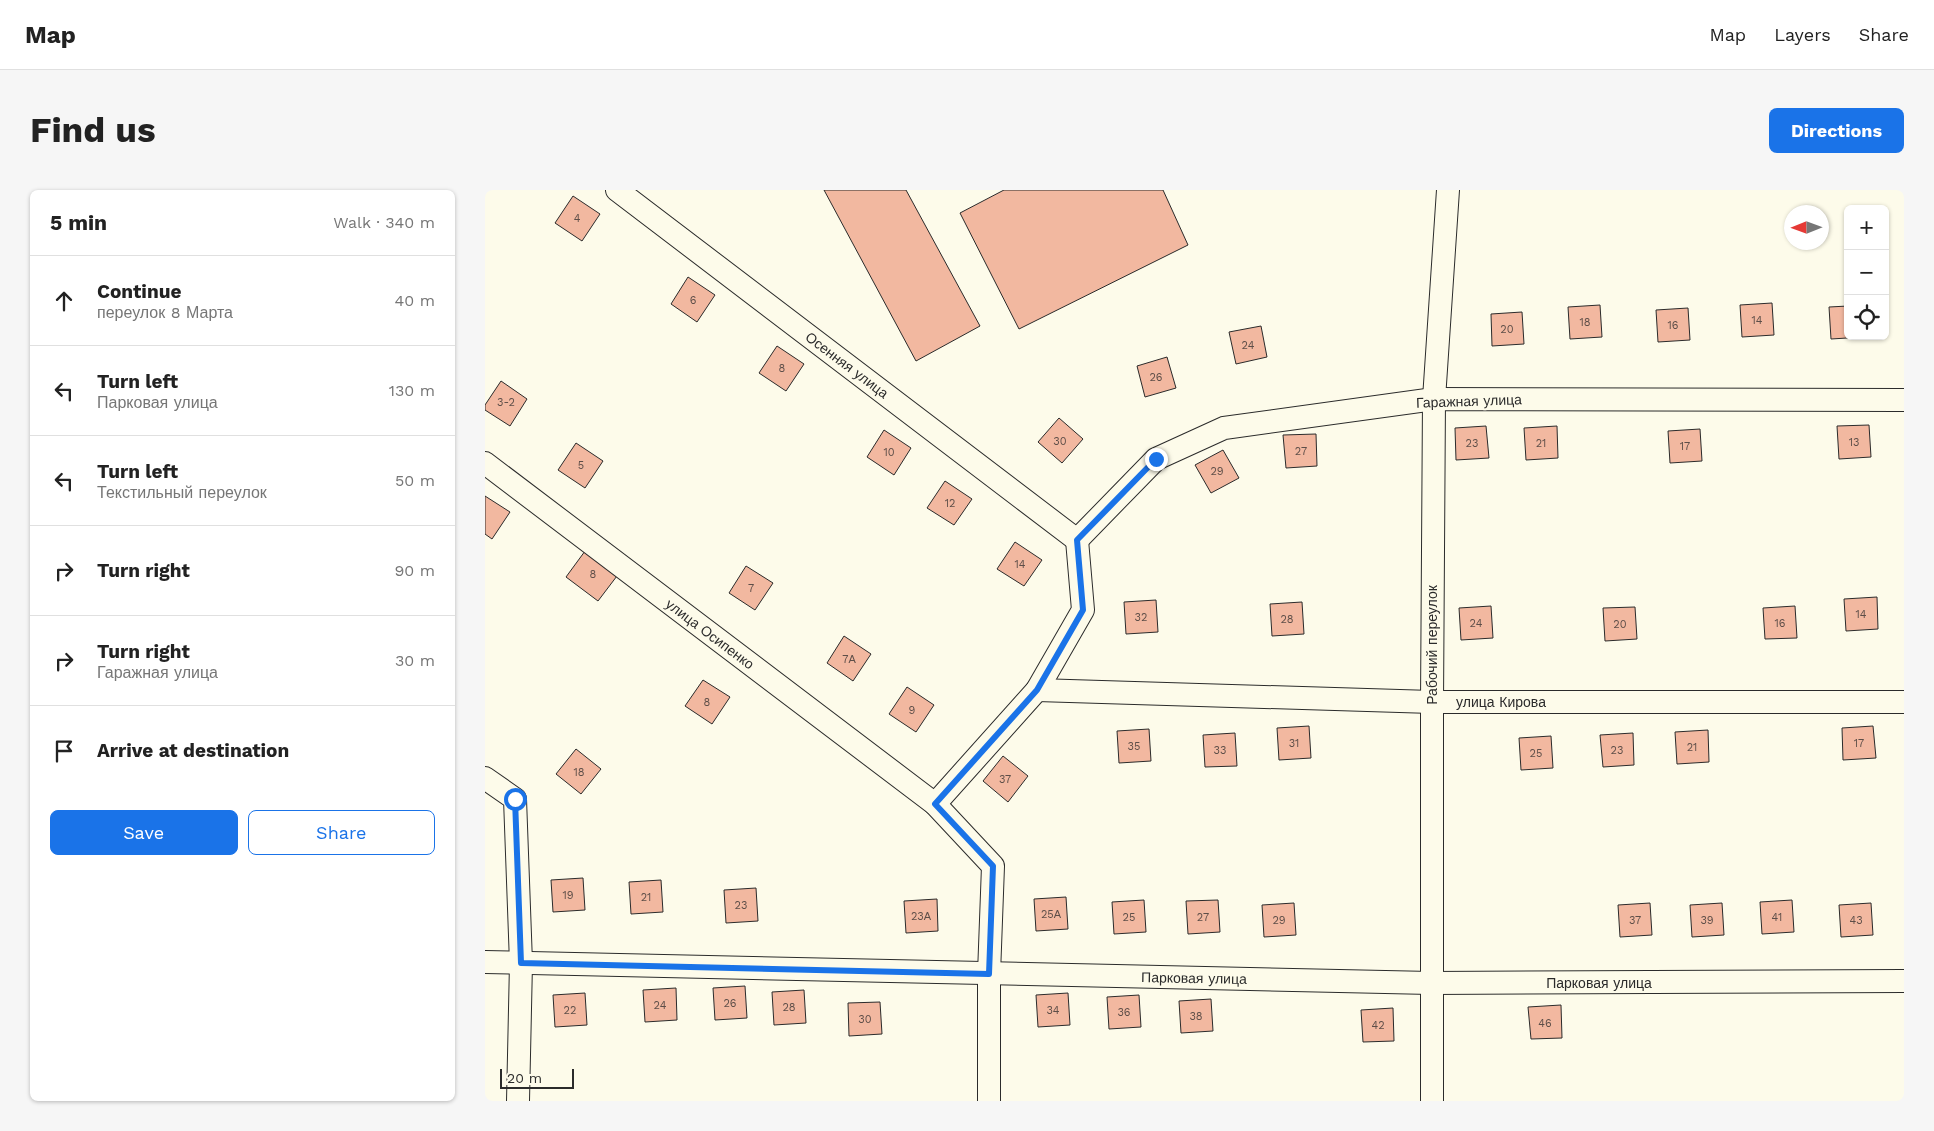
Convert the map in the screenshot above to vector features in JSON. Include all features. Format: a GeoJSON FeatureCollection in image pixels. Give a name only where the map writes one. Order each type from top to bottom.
{"type":"FeatureCollection","features":[{"type":"Feature","properties":{"kind":"street","name":"Осенняя улица"},"geometry":{"type":"LineString","coordinates":[[617,190],[1077,540]]}},
{"type":"Feature","properties":{"kind":"street","name":"Рабочий переулок"},"geometry":{"type":"LineString","coordinates":[[1432,1101],[1434,399],[1448,190]]}},
{"type":"Feature","properties":{"kind":"street","name":"Гаражная улица"},"geometry":{"type":"LineString","coordinates":[[1077,540],[1156,459],[1224,428],[1434,399],[1904,400]]}},
{"type":"Feature","properties":{"kind":"street","name":"улица Осипенко"},"geometry":{"type":"LineString","coordinates":[[485,463],[935,804],[993,866],[989,974],[989,1101]]}},
{"type":"Feature","properties":{"kind":"street"},"geometry":{"type":"LineString","coordinates":[[935,804],[1037,690],[1083,610],[1077,540]]}},
{"type":"Feature","properties":{"kind":"street","name":"улица Кирова"},"geometry":{"type":"LineString","coordinates":[[1037,690],[1432,702],[1904,702]]}},
{"type":"Feature","properties":{"kind":"street"},"geometry":{"type":"LineString","coordinates":[[485,778],[515,799],[521,963],[518,1101]]}},
{"type":"Feature","properties":{"kind":"street","name":"Парковая улица"},"geometry":{"type":"LineString","coordinates":[[485,962],[1431,983],[1904,981]]}},
{"type":"Feature","properties":{"kind":"building"},"geometry":{"type":"Polygon","coordinates":[[[824,190],[906,190],[980,326],[916,361],[824,190]]]}},
{"type":"Feature","properties":{"kind":"building"},"geometry":{"type":"Polygon","coordinates":[[[1004,190],[1163,190],[1188,245],[1019,329],[960,213],[1004,190]]]}},
{"type":"Feature","properties":{"kind":"building"},"geometry":{"type":"Polygon","coordinates":[[[573,196],[600,214],[582,241],[555,223],[573,196]]]}},
{"type":"Feature","properties":{"kind":"building"},"geometry":{"type":"Polygon","coordinates":[[[688,277],[715,295],[697,322],[671,304],[688,277]]]}},
{"type":"Feature","properties":{"kind":"building"},"geometry":{"type":"Polygon","coordinates":[[[1772,303],[1774,335],[1742,337],[1740,305],[1772,303]]]}},
{"type":"Feature","properties":{"kind":"building"},"geometry":{"type":"Polygon","coordinates":[[[1600,305],[1602,337],[1570,339],[1568,307],[1600,305]]]}},
{"type":"Feature","properties":{"kind":"building"},"geometry":{"type":"Polygon","coordinates":[[[1844,306],[1844,338],[1831,339],[1829,307],[1844,306]]]}},
{"type":"Feature","properties":{"kind":"building"},"geometry":{"type":"Polygon","coordinates":[[[1688,308],[1690,340],[1658,342],[1656,310],[1688,308]]]}},
{"type":"Feature","properties":{"kind":"building"},"geometry":{"type":"Polygon","coordinates":[[[1522,312],[1524,344],[1492,346],[1491,314],[1522,312]]]}},
{"type":"Feature","properties":{"kind":"building"},"geometry":{"type":"Polygon","coordinates":[[[1261,326],[1267,357],[1236,364],[1229,332],[1261,326]]]}},
{"type":"Feature","properties":{"kind":"building"},"geometry":{"type":"Polygon","coordinates":[[[777,346],[804,364],[786,391],[759,373],[777,346]]]}},
{"type":"Feature","properties":{"kind":"building"},"geometry":{"type":"Polygon","coordinates":[[[1167,357],[1176,388],[1145,397],[1137,366],[1167,357]]]}},
{"type":"Feature","properties":{"kind":"building"},"geometry":{"type":"Polygon","coordinates":[[[501,381],[527,399],[510,426],[485,410],[485,405],[501,381]]]}},
{"type":"Feature","properties":{"kind":"building"},"geometry":{"type":"Polygon","coordinates":[[[1059,418],[1083,439],[1062,463],[1038,442],[1059,418]]]}},
{"type":"Feature","properties":{"kind":"building"},"geometry":{"type":"Polygon","coordinates":[[[1869,425],[1871,457],[1839,459],[1837,426],[1869,425]]]}},
{"type":"Feature","properties":{"kind":"building"},"geometry":{"type":"Polygon","coordinates":[[[1486,426],[1489,458],[1456,460],[1455,428],[1486,426]]]}},
{"type":"Feature","properties":{"kind":"building"},"geometry":{"type":"Polygon","coordinates":[[[1557,426],[1558,458],[1526,460],[1524,428],[1557,426]]]}},
{"type":"Feature","properties":{"kind":"building"},"geometry":{"type":"Polygon","coordinates":[[[1700,429],[1702,461],[1670,463],[1668,431],[1700,429]]]}},
{"type":"Feature","properties":{"kind":"building"},"geometry":{"type":"Polygon","coordinates":[[[884,430],[911,448],[894,475],[867,457],[884,430]]]}},
{"type":"Feature","properties":{"kind":"building"},"geometry":{"type":"Polygon","coordinates":[[[1316,434],[1317,466],[1286,468],[1283,435],[1316,434]]]}},
{"type":"Feature","properties":{"kind":"building"},"geometry":{"type":"Polygon","coordinates":[[[576,443],[603,461],[585,488],[558,470],[576,443]]]}},
{"type":"Feature","properties":{"kind":"building"},"geometry":{"type":"Polygon","coordinates":[[[1223,450],[1239,478],[1211,493],[1195,465],[1223,450]]]}},
{"type":"Feature","properties":{"kind":"building"},"geometry":{"type":"Polygon","coordinates":[[[945,481],[972,499],[954,525],[927,508],[945,481]]]}},
{"type":"Feature","properties":{"kind":"building"},"geometry":{"type":"Polygon","coordinates":[[[485,496],[510,512],[492,539],[485,534],[485,496]]]}},
{"type":"Feature","properties":{"kind":"building"},"geometry":{"type":"Polygon","coordinates":[[[1015,542],[1042,560],[1024,586],[997,569],[1015,542]]]}},
{"type":"Feature","properties":{"kind":"building"},"geometry":{"type":"Polygon","coordinates":[[[588,547],[620,572],[598,601],[566,577],[588,547]]]}},
{"type":"Feature","properties":{"kind":"building"},"geometry":{"type":"Polygon","coordinates":[[[746,566],[773,583],[755,610],[729,593],[746,566]]]}},
{"type":"Feature","properties":{"kind":"building"},"geometry":{"type":"Polygon","coordinates":[[[1877,597],[1878,629],[1846,631],[1844,599],[1877,597]]]}},
{"type":"Feature","properties":{"kind":"building"},"geometry":{"type":"Polygon","coordinates":[[[1156,600],[1158,632],[1126,634],[1124,602],[1156,600]]]}},
{"type":"Feature","properties":{"kind":"building"},"geometry":{"type":"Polygon","coordinates":[[[1302,602],[1304,634],[1272,636],[1270,604],[1302,602]]]}},
{"type":"Feature","properties":{"kind":"building"},"geometry":{"type":"Polygon","coordinates":[[[1491,606],[1493,638],[1461,640],[1459,608],[1491,606]]]}},
{"type":"Feature","properties":{"kind":"building"},"geometry":{"type":"Polygon","coordinates":[[[1795,606],[1797,638],[1765,639],[1763,608],[1795,606]]]}},
{"type":"Feature","properties":{"kind":"building"},"geometry":{"type":"Polygon","coordinates":[[[1635,607],[1637,639],[1605,641],[1603,608],[1635,607]]]}},
{"type":"Feature","properties":{"kind":"building"},"geometry":{"type":"Polygon","coordinates":[[[844,636],[871,654],[853,681],[827,663],[844,636]]]}},
{"type":"Feature","properties":{"kind":"building"},"geometry":{"type":"Polygon","coordinates":[[[703,680],[730,697],[712,724],[685,706],[703,680]]]}},
{"type":"Feature","properties":{"kind":"building"},"geometry":{"type":"Polygon","coordinates":[[[907,687],[934,705],[916,732],[889,714],[907,687]]]}},
{"type":"Feature","properties":{"kind":"building"},"geometry":{"type":"Polygon","coordinates":[[[1309,726],[1311,758],[1279,760],[1277,728],[1309,726]]]}},
{"type":"Feature","properties":{"kind":"building"},"geometry":{"type":"Polygon","coordinates":[[[1873,726],[1876,758],[1843,760],[1842,728],[1873,726]]]}},
{"type":"Feature","properties":{"kind":"building"},"geometry":{"type":"Polygon","coordinates":[[[1149,729],[1151,761],[1119,763],[1117,731],[1149,729]]]}},
{"type":"Feature","properties":{"kind":"building"},"geometry":{"type":"Polygon","coordinates":[[[1708,730],[1709,762],[1677,764],[1675,732],[1708,730]]]}},
{"type":"Feature","properties":{"kind":"building"},"geometry":{"type":"Polygon","coordinates":[[[1235,733],[1237,766],[1205,767],[1203,735],[1235,733]]]}},
{"type":"Feature","properties":{"kind":"building"},"geometry":{"type":"Polygon","coordinates":[[[1633,733],[1634,765],[1603,767],[1600,735],[1633,733]]]}},
{"type":"Feature","properties":{"kind":"building"},"geometry":{"type":"Polygon","coordinates":[[[1551,736],[1553,768],[1521,770],[1519,738],[1551,736]]]}},
{"type":"Feature","properties":{"kind":"building"},"geometry":{"type":"Polygon","coordinates":[[[576,749],[601,769],[581,794],[556,774],[576,749]]]}},
{"type":"Feature","properties":{"kind":"building"},"geometry":{"type":"Polygon","coordinates":[[[1003,756],[1028,776],[1008,802],[983,781],[1003,756]]]}},
{"type":"Feature","properties":{"kind":"building"},"geometry":{"type":"Polygon","coordinates":[[[583,878],[585,910],[553,912],[551,880],[583,878]]]}},
{"type":"Feature","properties":{"kind":"building"},"geometry":{"type":"Polygon","coordinates":[[[661,880],[663,912],[631,914],[629,882],[661,880]]]}},
{"type":"Feature","properties":{"kind":"building"},"geometry":{"type":"Polygon","coordinates":[[[756,888],[758,921],[726,923],[724,890],[756,888]]]}},
{"type":"Feature","properties":{"kind":"building"},"geometry":{"type":"Polygon","coordinates":[[[1066,897],[1068,929],[1036,931],[1034,899],[1066,897]]]}},
{"type":"Feature","properties":{"kind":"building"},"geometry":{"type":"Polygon","coordinates":[[[937,899],[938,931],[906,933],[904,901],[937,899]]]}},
{"type":"Feature","properties":{"kind":"building"},"geometry":{"type":"Polygon","coordinates":[[[1144,900],[1146,932],[1114,934],[1112,902],[1144,900]]]}},
{"type":"Feature","properties":{"kind":"building"},"geometry":{"type":"Polygon","coordinates":[[[1218,900],[1220,932],[1188,934],[1186,901],[1218,900]]]}},
{"type":"Feature","properties":{"kind":"building"},"geometry":{"type":"Polygon","coordinates":[[[1792,900],[1794,932],[1762,934],[1760,902],[1792,900]]]}},
{"type":"Feature","properties":{"kind":"building"},"geometry":{"type":"Polygon","coordinates":[[[1294,903],[1296,935],[1264,937],[1262,905],[1294,903]]]}},
{"type":"Feature","properties":{"kind":"building"},"geometry":{"type":"Polygon","coordinates":[[[1650,903],[1652,935],[1620,937],[1618,905],[1650,903]]]}},
{"type":"Feature","properties":{"kind":"building"},"geometry":{"type":"Polygon","coordinates":[[[1722,903],[1724,935],[1692,937],[1690,905],[1722,903]]]}},
{"type":"Feature","properties":{"kind":"building"},"geometry":{"type":"Polygon","coordinates":[[[1871,903],[1873,935],[1841,937],[1839,905],[1871,903]]]}},
{"type":"Feature","properties":{"kind":"building"},"geometry":{"type":"Polygon","coordinates":[[[745,986],[747,1018],[715,1020],[713,988],[745,986]]]}},
{"type":"Feature","properties":{"kind":"building"},"geometry":{"type":"Polygon","coordinates":[[[676,988],[677,1020],[645,1022],[643,990],[676,988]]]}},
{"type":"Feature","properties":{"kind":"building"},"geometry":{"type":"Polygon","coordinates":[[[804,990],[806,1023],[774,1025],[772,992],[804,990]]]}},
{"type":"Feature","properties":{"kind":"building"},"geometry":{"type":"Polygon","coordinates":[[[585,993],[587,1025],[555,1027],[553,995],[585,993]]]}},
{"type":"Feature","properties":{"kind":"building"},"geometry":{"type":"Polygon","coordinates":[[[1068,993],[1070,1025],[1038,1027],[1036,995],[1068,993]]]}},
{"type":"Feature","properties":{"kind":"building"},"geometry":{"type":"Polygon","coordinates":[[[1139,995],[1141,1027],[1109,1029],[1107,997],[1139,995]]]}},
{"type":"Feature","properties":{"kind":"building"},"geometry":{"type":"Polygon","coordinates":[[[1211,999],[1213,1031],[1181,1033],[1179,1001],[1211,999]]]}},
{"type":"Feature","properties":{"kind":"building"},"geometry":{"type":"Polygon","coordinates":[[[880,1002],[882,1034],[849,1036],[848,1003],[880,1002]]]}},
{"type":"Feature","properties":{"kind":"building"},"geometry":{"type":"Polygon","coordinates":[[[1561,1005],[1562,1038],[1531,1039],[1528,1007],[1561,1005]]]}},
{"type":"Feature","properties":{"kind":"building"},"geometry":{"type":"Polygon","coordinates":[[[1393,1008],[1394,1041],[1363,1042],[1361,1010],[1393,1008]]]}},
{"type":"Feature","properties":{"kind":"route"},"geometry":{"type":"LineString","coordinates":[[515,799],[521,963],[989,974],[993,866],[935,804],[1037,690],[1083,610],[1077,540],[1156,459]]}}]}
